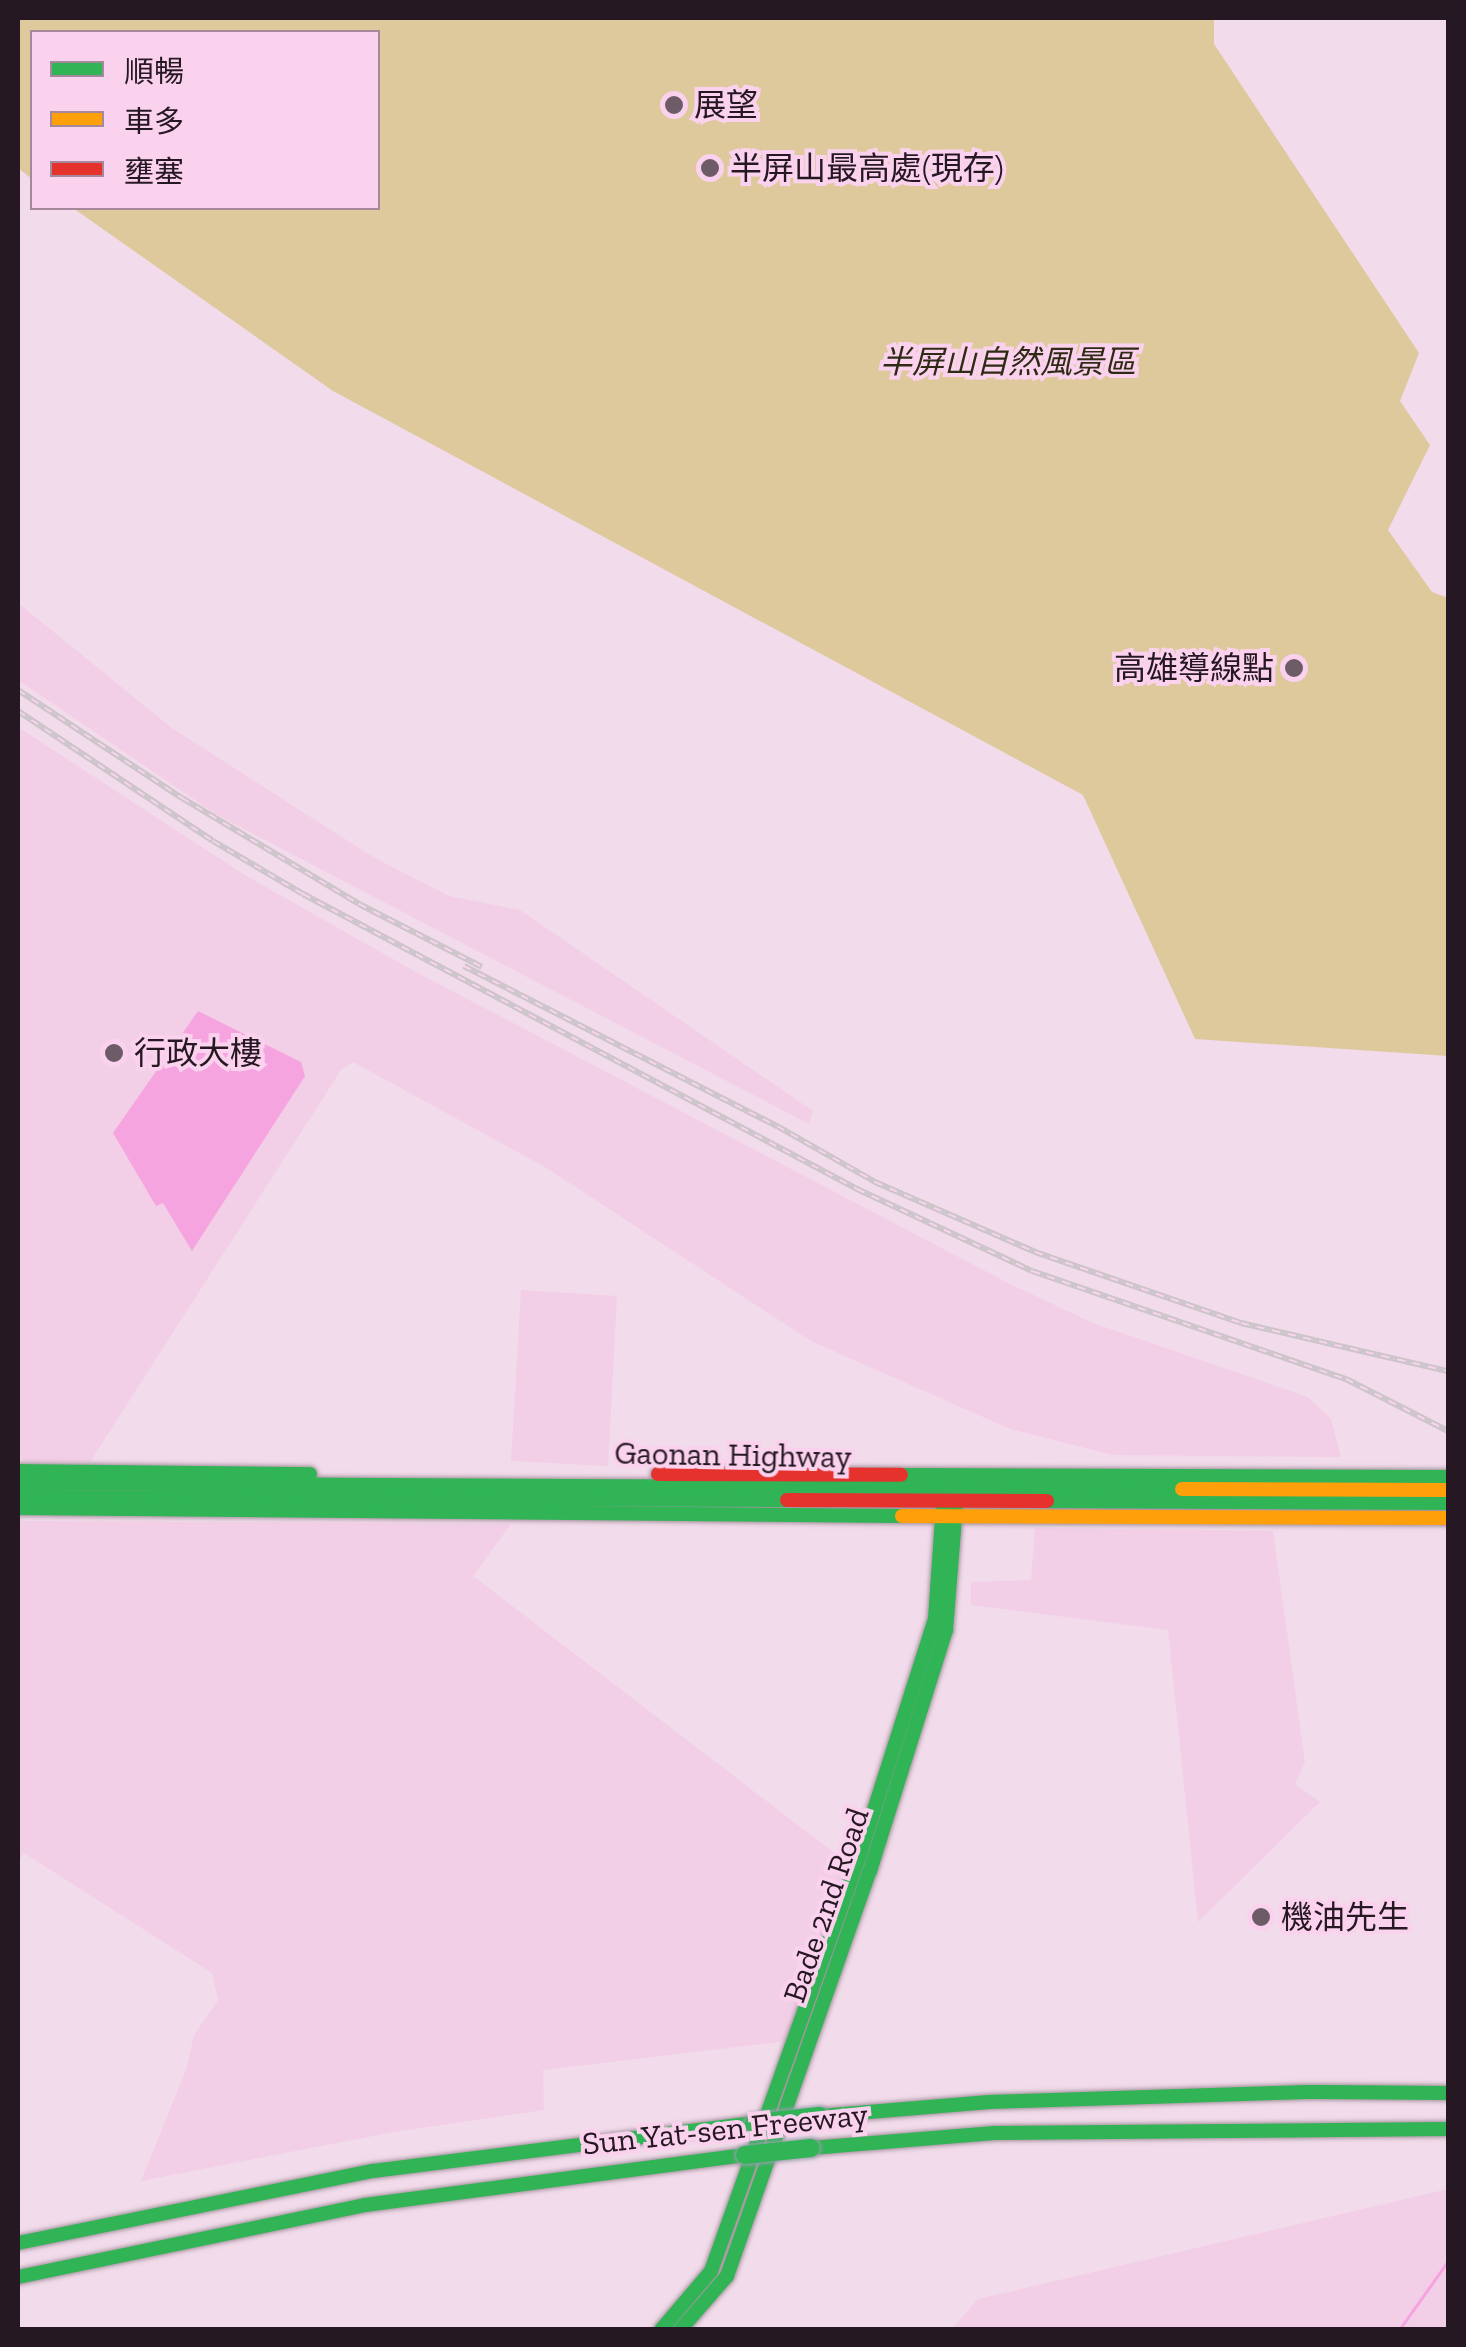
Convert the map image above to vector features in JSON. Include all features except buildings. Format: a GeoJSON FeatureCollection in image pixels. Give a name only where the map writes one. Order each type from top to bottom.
{"type":"FeatureCollection","features":[{"type":"Feature","properties":{"kind":"main road","name":"Gaonan Highway"},"geometry":{"type":"LineString","coordinates":[[18,1471],[949,1495],[1448,1518]]}},
{"type":"Feature","properties":{"kind":"main road","name":"Gaonan Highway"},"geometry":{"type":"LineString","coordinates":[[18,1497],[949,1495],[1448,1476]]}},
{"type":"Feature","properties":{"kind":"main road","name":"Gaonan Highway"},"geometry":{"type":"LineString","coordinates":[[18,1482],[1448,1502]]}},
{"type":"Feature","properties":{"kind":"main road","name":"Gaonan Highway"},"geometry":{"type":"LineString","coordinates":[[18,1508],[1448,1490]]}},
{"type":"Feature","properties":{"kind":"main road","name":"Bade 2nd Road"},"geometry":{"type":"LineString","coordinates":[[661,2330],[678,2315],[711,2271],[854,1872],[936,1619],[949,1495]]}},
{"type":"Feature","properties":{"kind":"main road","name":"Bade 2nd Road"},"geometry":{"type":"LineString","coordinates":[[680,2330],[727,2276],[870,1871],[946,1630],[949,1495]]}},
{"type":"Feature","properties":{"kind":"main road","name":"Sun Yat-sen Freeway"},"geometry":{"type":"LineString","coordinates":[[18,2243],[373,2171],[820,2116],[990,2102],[1307,2092],[1448,2094]]}},
{"type":"Feature","properties":{"kind":"main road","name":"Sun Yat-sen Freeway"},"geometry":{"type":"LineString","coordinates":[[18,2277],[365,2205],[811,2148],[1012,2133],[1306,2126],[1448,2129]]}},
{"type":"Feature","properties":{"kind":"shaded area"},"geometry":{"type":"Polygon","coordinates":[[[18,603],[172,728],[373,857],[449,896],[520,910],[813,1111],[809,1124],[217,815],[18,680],[18,603]]]}},
{"type":"Feature","properties":{"kind":"shaded area"},"geometry":{"type":"Polygon","coordinates":[[[18,727],[243,874],[414,971],[1010,1284],[1093,1323],[1308,1397],[1331,1419],[1341,1457],[1113,1455],[1010,1429],[811,1341],[545,1167],[353,1062],[341,1070],[90,1462],[23,1461],[18,1452],[18,727]]]}},
{"type":"Feature","properties":{"kind":"shaded area"},"geometry":{"type":"Polygon","coordinates":[[[198,1011],[301,1062],[305,1076],[192,1251],[163,1203],[156,1206],[113,1133],[198,1011]]]}},
{"type":"Feature","properties":{"kind":"shaded area"},"geometry":{"type":"Polygon","coordinates":[[[521,1290],[617,1296],[608,1466],[511,1461],[521,1290]]]}},
{"type":"Feature","properties":{"kind":"shaded area"},"geometry":{"type":"Polygon","coordinates":[[[18,1521],[511,1524],[473,1576],[846,1862],[787,2041],[543,2070],[544,2110],[394,2132],[141,2181],[186,2070],[194,2035],[218,2000],[212,1973],[24,1853],[18,1862],[18,1521]]]}},
{"type":"Feature","properties":{"kind":"shaded area"},"geometry":{"type":"Polygon","coordinates":[[[1035,1528],[1273,1531],[1305,1762],[1295,1784],[1320,1802],[1198,1922],[1168,1630],[971,1605],[971,1582],[1031,1580],[1035,1528]]]}},
{"type":"Feature","properties":{"kind":"shaded area"},"geometry":{"type":"Polygon","coordinates":[[[1448,2189],[1448,2329],[952,2329],[978,2299],[1448,2189]]]}},
{"type":"Feature","properties":{"kind":"green space","name":"半屏山自然風景區"},"geometry":{"type":"Polygon","coordinates":[[[18,18],[1214,18],[1214,44],[1419,353],[1400,401],[1430,445],[1388,530],[1432,592],[1448,598],[1448,1056],[1195,1039],[1083,795],[333,391],[76,210],[380,210],[380,30],[30,30],[30,177],[18,168],[18,18]]]}},
{"type":"Feature","properties":{"kind":"waterway"},"geometry":{"type":"LineString","coordinates":[[1399,2330],[1448,2261]]}},
{"type":"Feature","properties":{"kind":"railway"},"geometry":{"type":"LineString","coordinates":[[18,690],[182,798],[359,904],[482,967]]}},
{"type":"Feature","properties":{"kind":"railway"},"geometry":{"type":"LineString","coordinates":[[18,711],[213,841],[303,894],[857,1189],[1032,1271],[1346,1379],[1448,1431]]}},
{"type":"Feature","properties":{"kind":"railway"},"geometry":{"type":"LineString","coordinates":[[464,966],[777,1126],[875,1182],[1035,1252],[1241,1323],[1448,1371]]}},
{"type":"Feature","properties":{"kind":"traffic: fast"},"geometry":{"type":"LineString","coordinates":[[18,1471],[310,1474]]}},
{"type":"Feature","properties":{"kind":"traffic: fast"},"geometry":{"type":"LineString","coordinates":[[901,1475],[1448,1477]]}},
{"type":"Feature","properties":{"kind":"traffic: fast"},"geometry":{"type":"LineString","coordinates":[[18,1483],[1182,1489]]}},
{"type":"Feature","properties":{"kind":"traffic: fast"},"geometry":{"type":"LineString","coordinates":[[18,1497],[787,1500]]}},
{"type":"Feature","properties":{"kind":"traffic: fast"},"geometry":{"type":"LineString","coordinates":[[1047,1501],[1448,1503]]}},
{"type":"Feature","properties":{"kind":"traffic: fast"},"geometry":{"type":"LineString","coordinates":[[661,2330],[711,2271],[860,1854],[935,1619],[943,1505]]}},
{"type":"Feature","properties":{"kind":"traffic: fast"},"geometry":{"type":"LineString","coordinates":[[680,2330],[727,2276],[870,1871],[946,1630],[956,1505]]}},
{"type":"Feature","properties":{"kind":"traffic: fast"},"geometry":{"type":"LineString","coordinates":[[18,1508],[902,1516]]}},
{"type":"Feature","properties":{"kind":"traffic: fast"},"geometry":{"type":"LineString","coordinates":[[820,2116],[989,2102],[1307,2092],[1448,2093]]}},
{"type":"Feature","properties":{"kind":"traffic: fast"},"geometry":{"type":"LineString","coordinates":[[754,2123],[820,2116]]}},
{"type":"Feature","properties":{"kind":"traffic: fast"},"geometry":{"type":"LineString","coordinates":[[18,2243],[373,2171],[754,2123]]}},
{"type":"Feature","properties":{"kind":"traffic: fast"},"geometry":{"type":"LineString","coordinates":[[811,2148],[994,2133],[1448,2129]]}},
{"type":"Feature","properties":{"kind":"traffic: fast"},"geometry":{"type":"LineString","coordinates":[[745,2155],[811,2148]]}},
{"type":"Feature","properties":{"kind":"traffic: fast"},"geometry":{"type":"LineString","coordinates":[[18,2277],[365,2205],[745,2155]]}},
{"type":"Feature","properties":{"kind":"traffic: slow"},"geometry":{"type":"LineString","coordinates":[[1182,1489],[1448,1490]]}},
{"type":"Feature","properties":{"kind":"traffic: slow"},"geometry":{"type":"LineString","coordinates":[[902,1516],[1448,1518]]}},
{"type":"Feature","properties":{"kind":"traffic: jam"},"geometry":{"type":"LineString","coordinates":[[658,1474],[901,1475]]}},
{"type":"Feature","properties":{"kind":"traffic: jam"},"geometry":{"type":"LineString","coordinates":[[787,1500],[1047,1501]]}},
{"type":"Feature","properties":{"kind":"place","name":"展望"},"geometry":{"type":"Point","coordinates":[674,105]}},
{"type":"Feature","properties":{"kind":"place","name":"半屏山最高處(現存)"},"geometry":{"type":"Point","coordinates":[710,168]}},
{"type":"Feature","properties":{"kind":"place","name":"高雄導線點"},"geometry":{"type":"Point","coordinates":[1294,668]}},
{"type":"Feature","properties":{"kind":"place","name":"行政大樓"},"geometry":{"type":"Point","coordinates":[114,1053]}},
{"type":"Feature","properties":{"kind":"place","name":"機油先生"},"geometry":{"type":"Point","coordinates":[1261,1917]}}]}
